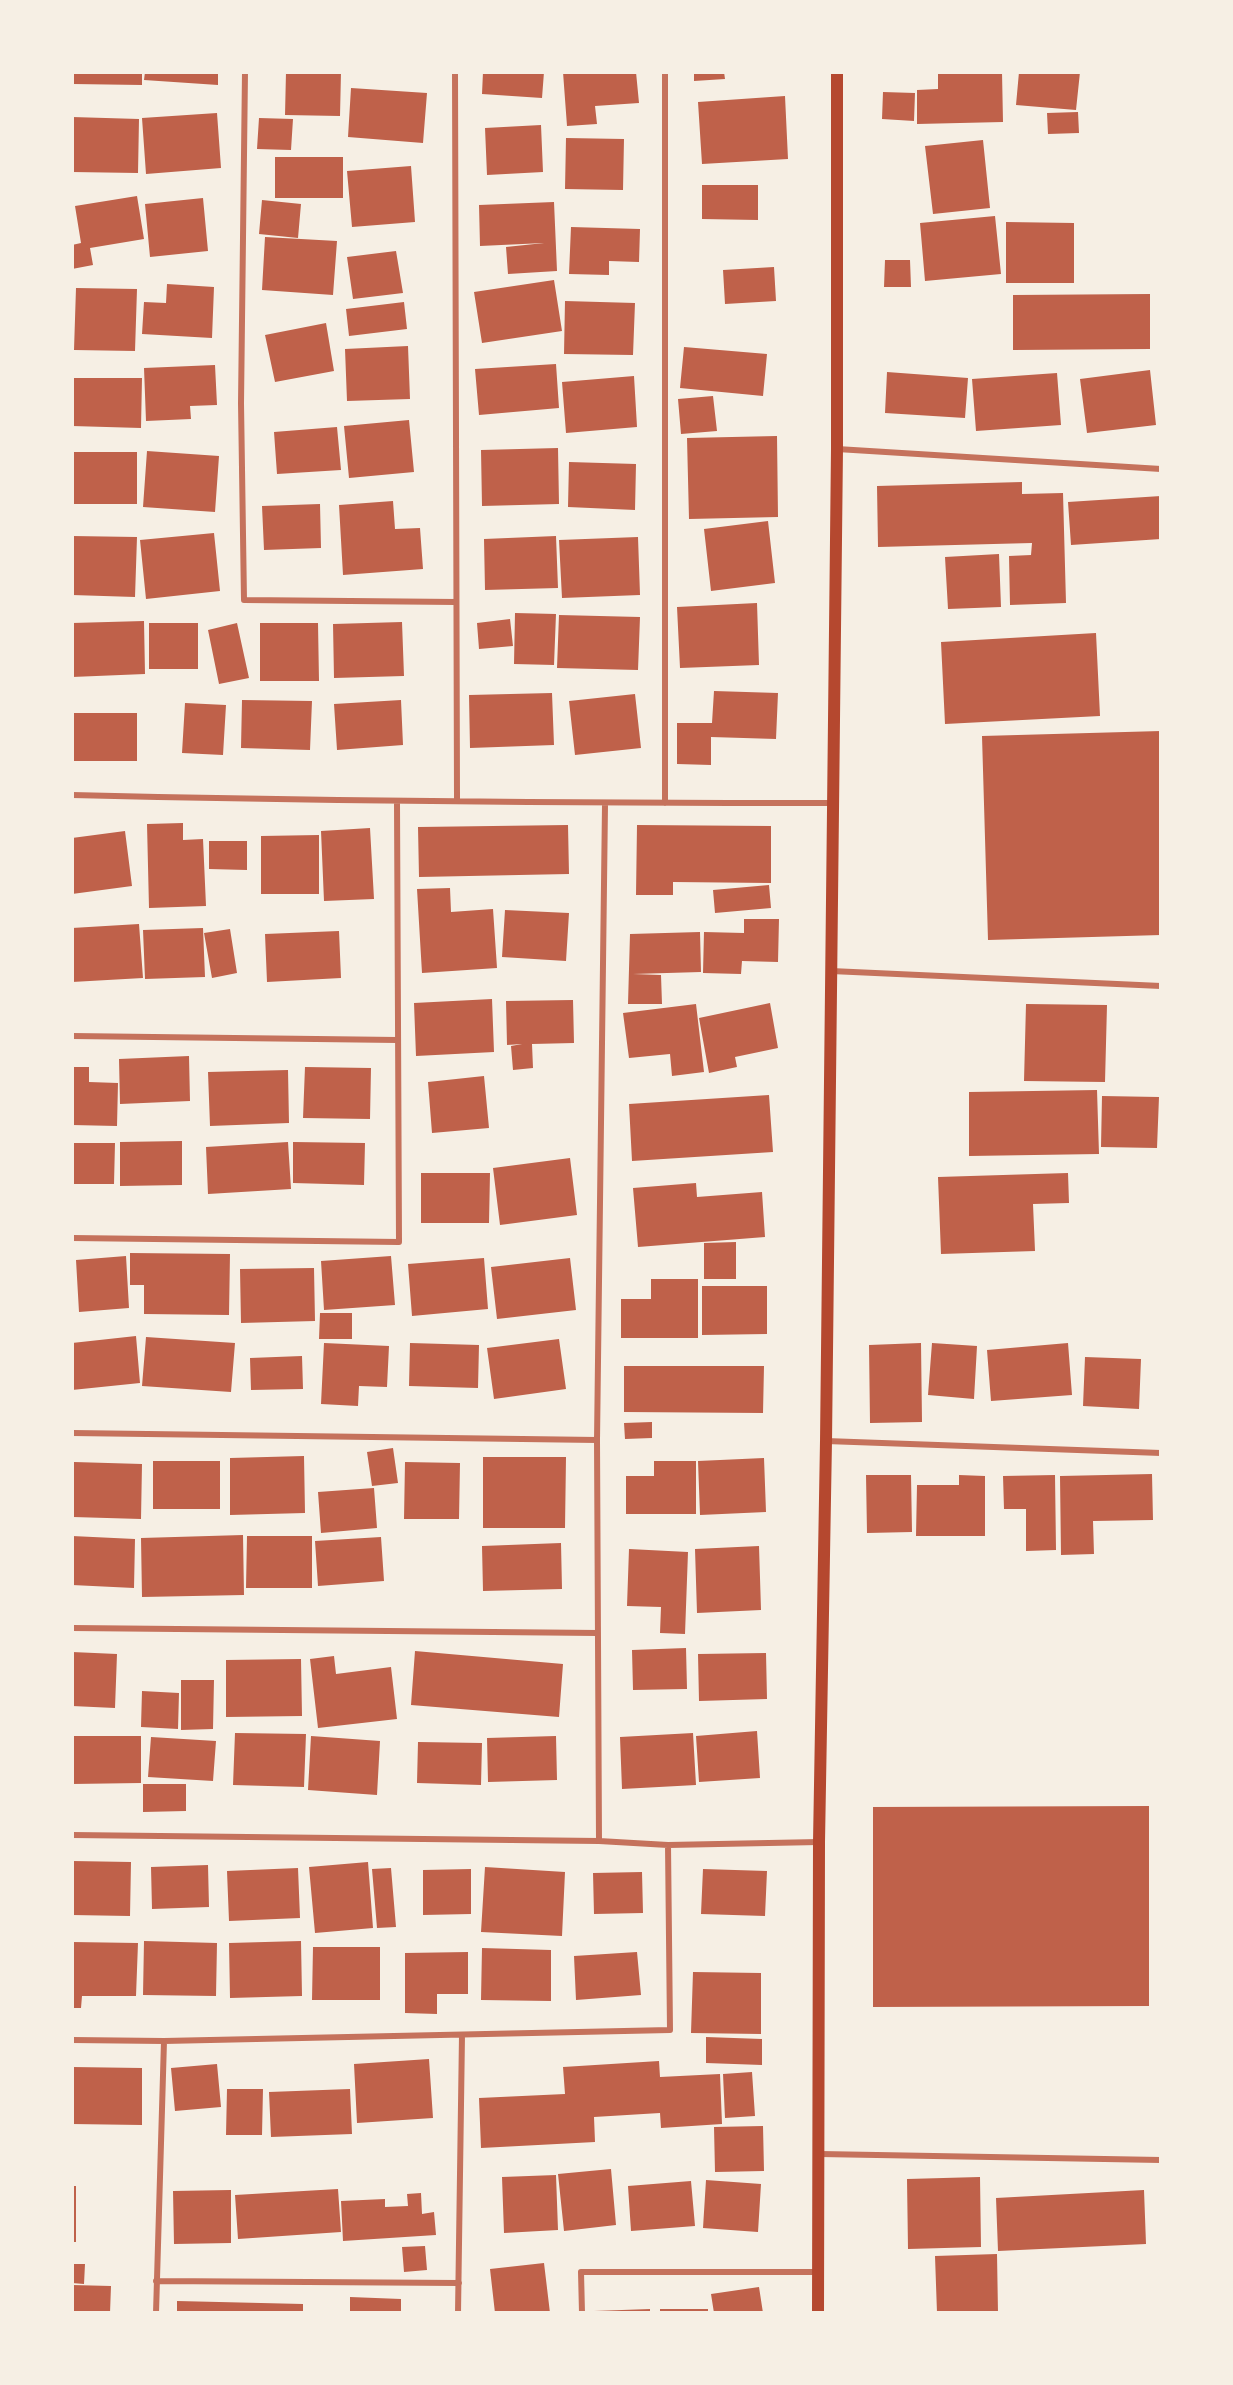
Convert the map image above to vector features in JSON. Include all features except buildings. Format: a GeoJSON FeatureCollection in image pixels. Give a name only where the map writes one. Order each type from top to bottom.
{"type":"FeatureCollection","features":[{"type":"Feature","properties":{"kind":"main road"},"geometry":{"type":"LineString","coordinates":[[818,2313],[819,1842],[826,1442],[837,449],[837,72]]}},
{"type":"Feature","properties":{"kind":"street"},"geometry":{"type":"LineString","coordinates":[[245,72],[241,391],[244,600],[456,602]]}},
{"type":"Feature","properties":{"kind":"street"},"geometry":{"type":"LineString","coordinates":[[455,72],[458,800]]}},
{"type":"Feature","properties":{"kind":"street"},"geometry":{"type":"LineString","coordinates":[[665,72],[665,803]]}},
{"type":"Feature","properties":{"kind":"street"},"geometry":{"type":"LineString","coordinates":[[837,449],[1161,469]]}},
{"type":"Feature","properties":{"kind":"street"},"geometry":{"type":"LineString","coordinates":[[72,795],[397,803],[458,800],[605,805],[833,803]]}},
{"type":"Feature","properties":{"kind":"street"},"geometry":{"type":"LineString","coordinates":[[72,1238],[399,1242],[397,803]]}},
{"type":"Feature","properties":{"kind":"street"},"geometry":{"type":"LineString","coordinates":[[599,1841],[597,1440],[605,805]]}},
{"type":"Feature","properties":{"kind":"street"},"geometry":{"type":"LineString","coordinates":[[831,971],[1161,986]]}},
{"type":"Feature","properties":{"kind":"street"},"geometry":{"type":"LineString","coordinates":[[72,1036],[397,1040]]}},
{"type":"Feature","properties":{"kind":"street"},"geometry":{"type":"LineString","coordinates":[[72,1433],[597,1440]]}},
{"type":"Feature","properties":{"kind":"street"},"geometry":{"type":"LineString","coordinates":[[826,1442],[1161,1452]]}},
{"type":"Feature","properties":{"kind":"street"},"geometry":{"type":"LineString","coordinates":[[72,1628],[598,1633]]}},
{"type":"Feature","properties":{"kind":"street"},"geometry":{"type":"LineString","coordinates":[[72,1835],[599,1841],[668,1845],[819,1842]]}},
{"type":"Feature","properties":{"kind":"street"},"geometry":{"type":"LineString","coordinates":[[72,2040],[164,2041],[670,2030],[668,1845]]}},
{"type":"Feature","properties":{"kind":"street"},"geometry":{"type":"LineString","coordinates":[[459,2313],[462,2035]]}},
{"type":"Feature","properties":{"kind":"street"},"geometry":{"type":"LineString","coordinates":[[156,2313],[164,2041]]}},
{"type":"Feature","properties":{"kind":"street"},"geometry":{"type":"LineString","coordinates":[[820,2154],[1161,2160]]}},
{"type":"Feature","properties":{"kind":"street"},"geometry":{"type":"LineString","coordinates":[[582,2313],[582,2272],[819,2272]]}},
{"type":"Feature","properties":{"kind":"street"},"geometry":{"type":"LineString","coordinates":[[156,2282],[459,2283]]}}]}
